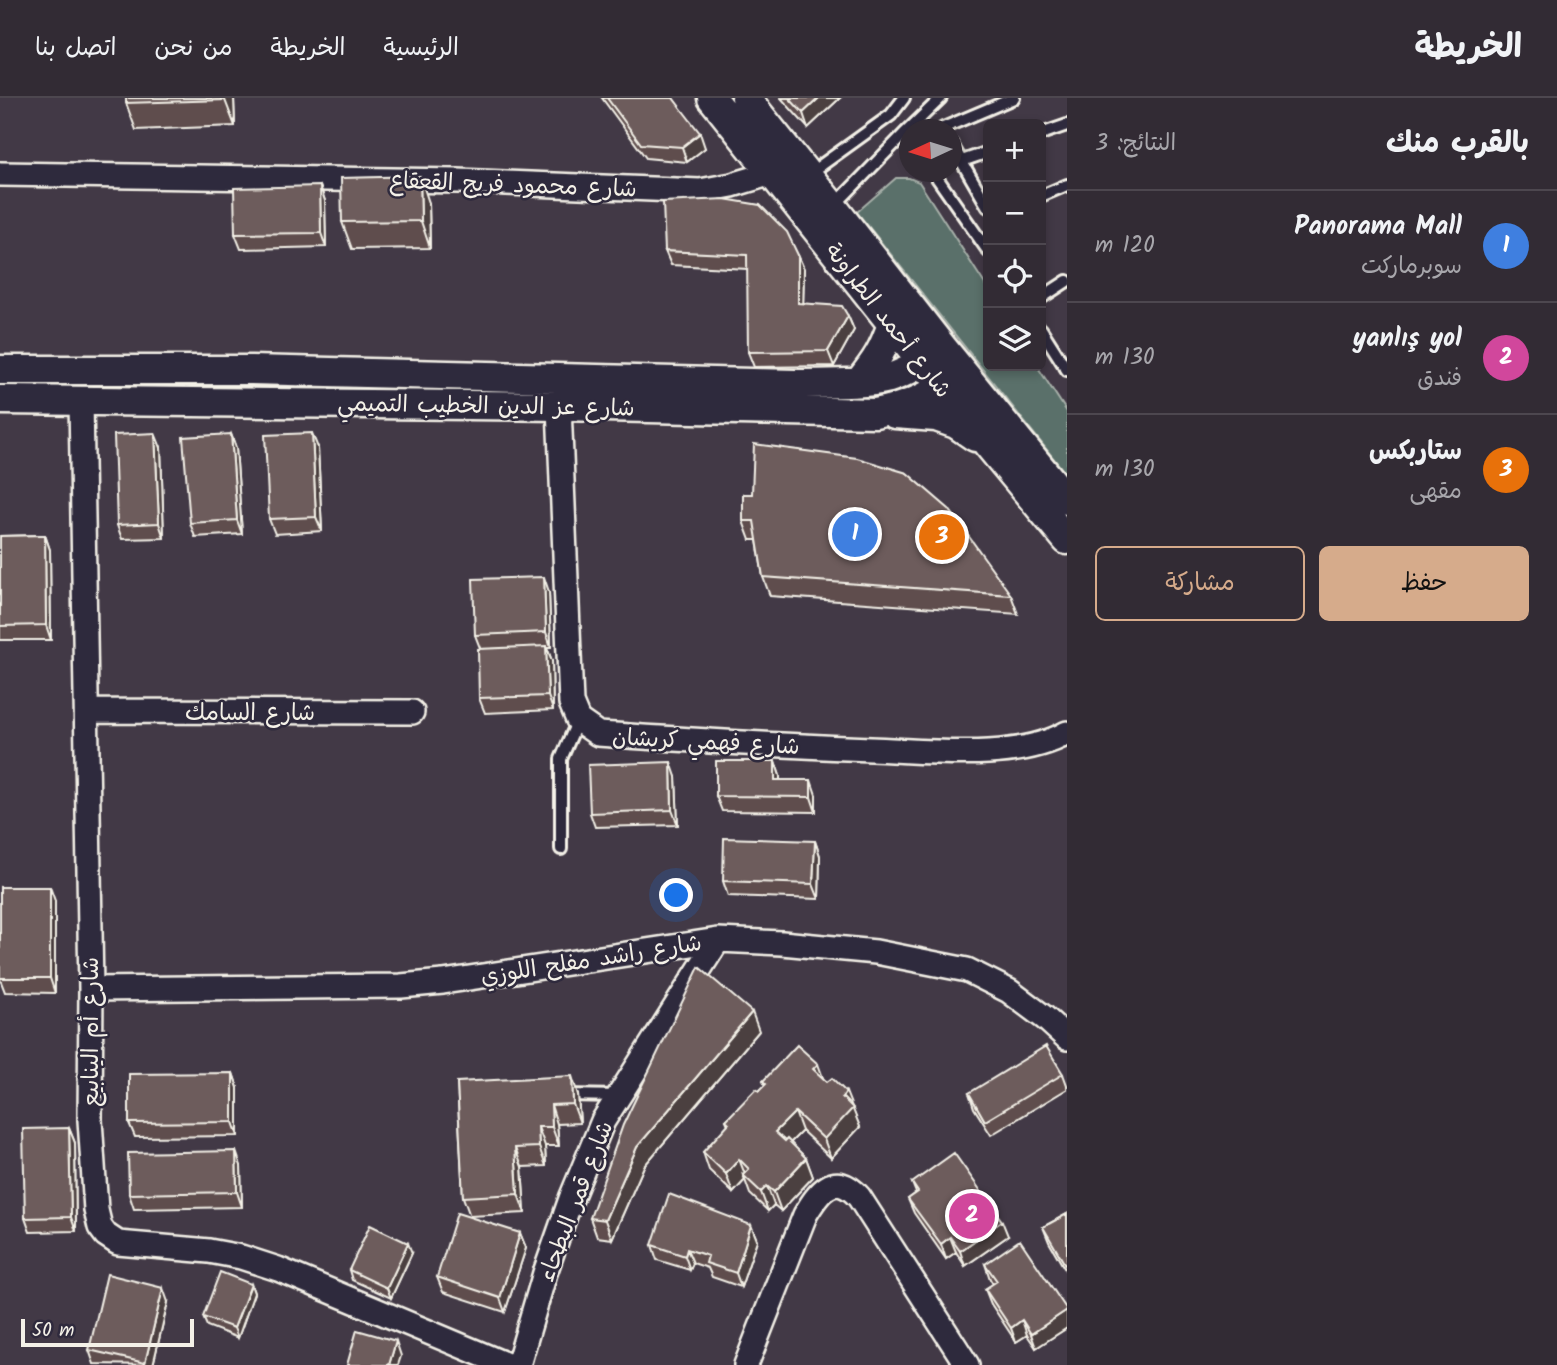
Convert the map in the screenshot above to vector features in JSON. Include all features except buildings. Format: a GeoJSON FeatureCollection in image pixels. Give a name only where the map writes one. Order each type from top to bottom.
{"type":"FeatureCollection","features":[{"type":"Feature","properties":{"kind":"street","name":"شارع أحمد الطراونة"},"geometry":{"type":"LineString","coordinates":[[712,98],[892,324],[933,355]]}},
{"type":"Feature","properties":{"kind":"street","name":"شارع أحمد الطراونة"},"geometry":{"type":"LineString","coordinates":[[746,98],[833,207],[933,355],[953,380],[1067,500]]}},
{"type":"Feature","properties":{"kind":"street","name":"شارع محمود فريج القعقاع"},"geometry":{"type":"LineString","coordinates":[[0,174],[458,181],[700,191],[772,173]]}},
{"type":"Feature","properties":{"kind":"street"},"geometry":{"type":"LineString","coordinates":[[859,382],[881,353],[892,324]]}},
{"type":"Feature","properties":{"kind":"street","name":"شارع عز الدين الخطيب التميمي"},"geometry":{"type":"LineString","coordinates":[[0,370],[251,370],[795,384],[859,382],[891,377],[933,355]]}},
{"type":"Feature","properties":{"kind":"street","name":"شارع أحمد الطراونة"},"geometry":{"type":"LineString","coordinates":[[953,380],[990,447],[1067,540]]}},
{"type":"Feature","properties":{"kind":"street","name":"شارع عز الدين الخطيب التميمي"},"geometry":{"type":"LineString","coordinates":[[0,400],[559,406],[875,413],[907,406],[953,380]]}},
{"type":"Feature","properties":{"kind":"street","name":"شارع أم الينابيع"},"geometry":{"type":"LineString","coordinates":[[81,400],[91,1133],[96,1210],[100,1227],[106,1235],[118,1242],[240,1256],[507,1365]]}},
{"type":"Feature","properties":{"kind":"street"},"geometry":{"type":"LineString","coordinates":[[559,406],[571,703],[578,720]]}},
{"type":"Feature","properties":{"kind":"street"},"geometry":{"type":"LineString","coordinates":[[875,413],[936,417],[956,424],[990,447]]}},
{"type":"Feature","properties":{"kind":"street","name":"شارع السامك"},"geometry":{"type":"LineString","coordinates":[[87,711],[412,712]]}},
{"type":"Feature","properties":{"kind":"street","name":"شارع فهمي كريشان"},"geometry":{"type":"LineString","coordinates":[[578,720],[598,734],[792,746],[980,752],[1016,750],[1059,738],[1067,733]]}},
{"type":"Feature","properties":{"kind":"street","name":"شارع راشد مفلح اللوزي"},"geometry":{"type":"LineString","coordinates":[[91,989],[401,986],[718,940],[782,943],[876,952],[967,970],[1009,990],[1067,1038]]}},
{"type":"Feature","properties":{"kind":"street","name":"شارع قمر البطحاء"},"geometry":{"type":"LineString","coordinates":[[517,1365],[572,1196],[603,1121],[718,940]]}},
{"type":"Feature","properties":{"kind":"street"},"geometry":{"type":"LineString","coordinates":[[746,1365],[805,1215],[818,1194],[829,1186],[836,1185],[848,1187],[859,1197],[967,1365]]}},
{"type":"Feature","properties":{"kind":"lane"},"geometry":{"type":"LineString","coordinates":[[808,175],[891,115],[904,98]]}},
{"type":"Feature","properties":{"kind":"lane"},"geometry":{"type":"LineString","coordinates":[[920,119],[941,98]]}},
{"type":"Feature","properties":{"kind":"lane"},"geometry":{"type":"LineString","coordinates":[[962,121],[1014,98]]}},
{"type":"Feature","properties":{"kind":"lane"},"geometry":{"type":"LineString","coordinates":[[929,108],[936,119]]}},
{"type":"Feature","properties":{"kind":"lane"},"geometry":{"type":"LineString","coordinates":[[891,115],[899,124]]}},
{"type":"Feature","properties":{"kind":"lane"},"geometry":{"type":"LineString","coordinates":[[1046,132],[1067,125]]}},
{"type":"Feature","properties":{"kind":"lane"},"geometry":{"type":"LineString","coordinates":[[833,207],[899,144]]}},
{"type":"Feature","properties":{"kind":"lane"},"geometry":{"type":"LineString","coordinates":[[983,154],[962,161],[983,198]]}},
{"type":"Feature","properties":{"kind":"lane"},"geometry":{"type":"LineString","coordinates":[[940,182],[984,245]]}},
{"type":"Feature","properties":{"kind":"lane"},"geometry":{"type":"LineString","coordinates":[[1046,194],[1067,185]]}},
{"type":"Feature","properties":{"kind":"lane"},"geometry":{"type":"LineString","coordinates":[[1046,295],[1067,281]]}},
{"type":"Feature","properties":{"kind":"lane"},"geometry":{"type":"LineString","coordinates":[[1046,337],[1067,370]]}},
{"type":"Feature","properties":{"kind":"lane"},"geometry":{"type":"LineString","coordinates":[[561,849],[561,759],[578,720]]}},
{"type":"Feature","properties":{"kind":"lane"},"geometry":{"type":"LineString","coordinates":[[552,1095],[619,1096]]}},
{"type":"Feature","properties":{"kind":"green space"},"geometry":{"type":"Polygon","coordinates":[[[896,178],[899,178],[899,182],[919,182],[983,281],[983,370],[857,212],[896,178]]]}},
{"type":"Feature","properties":{"kind":"green space"},"geometry":{"type":"Polygon","coordinates":[[[984,371],[1040,371],[1067,412],[1067,475],[984,371]]]}},
{"type":"Feature","properties":{"kind":"place","name":"Panorama Mall"},"geometry":{"type":"Point","coordinates":[855,534]}},
{"type":"Feature","properties":{"kind":"place","name":"ستاربكس"},"geometry":{"type":"Point","coordinates":[942,537]}},
{"type":"Feature","properties":{"kind":"place","name":"yanlış yol"},"geometry":{"type":"Point","coordinates":[972,1216]}}]}
